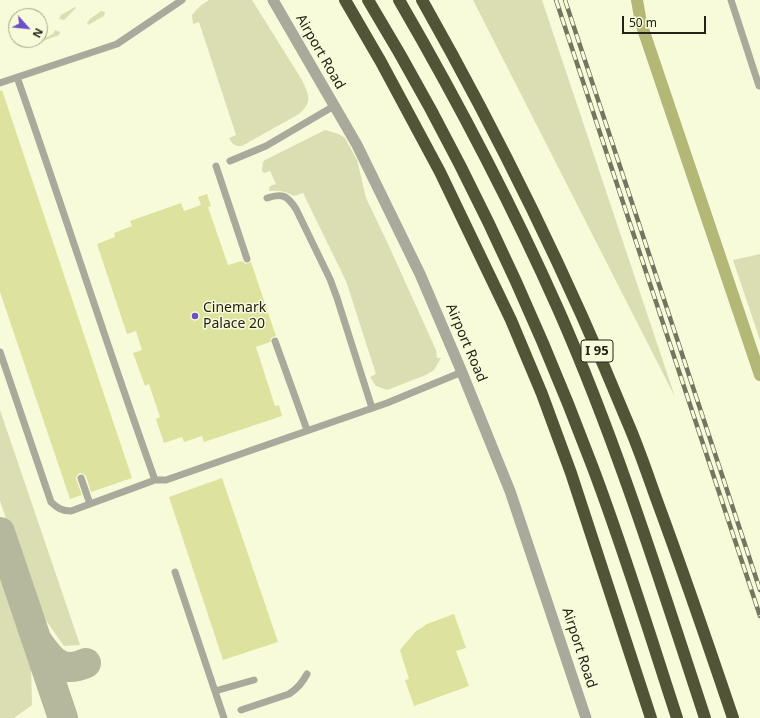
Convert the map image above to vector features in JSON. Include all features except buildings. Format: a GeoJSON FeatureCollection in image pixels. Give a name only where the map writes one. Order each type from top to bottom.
{"type":"FeatureCollection","features":[{"type":"Feature","properties":{"kind":"highway"},"geometry":{"type":"LineString","coordinates":[[345,0],[431,153],[511,320],[542,394],[571,473],[651,718]]}},
{"type":"Feature","properties":{"kind":"highway"},"geometry":{"type":"LineString","coordinates":[[368,0],[459,163],[514,277],[546,351],[607,506],[677,718]]}},
{"type":"Feature","properties":{"kind":"highway"},"geometry":{"type":"LineString","coordinates":[[399,0],[491,170],[559,311],[641,524],[705,718]]}},
{"type":"Feature","properties":{"kind":"highway","name":"I 95"},"geometry":{"type":"LineString","coordinates":[[422,0],[455,58],[529,203],[628,422],[685,576],[732,718]]}},
{"type":"Feature","properties":{"kind":"street","name":"Airport Road"},"geometry":{"type":"LineString","coordinates":[[273,0],[357,145],[420,274],[462,372],[513,498],[586,718]]}},
{"type":"Feature","properties":{"kind":"lane"},"geometry":{"type":"LineString","coordinates":[[0,83],[117,44],[182,0]]}},
{"type":"Feature","properties":{"kind":"lane"},"geometry":{"type":"LineString","coordinates":[[731,0],[760,87]]}},
{"type":"Feature","properties":{"kind":"lane"},"geometry":{"type":"LineString","coordinates":[[17,77],[112,359],[155,480]]}},
{"type":"Feature","properties":{"kind":"lane"},"geometry":{"type":"LineString","coordinates":[[230,161],[266,146],[334,106]]}},
{"type":"Feature","properties":{"kind":"lane"},"geometry":{"type":"LineString","coordinates":[[216,166],[247,259]]}},
{"type":"Feature","properties":{"kind":"lane"},"geometry":{"type":"LineString","coordinates":[[267,198],[280,195],[284,196],[292,202],[296,209],[337,298],[372,408]]}},
{"type":"Feature","properties":{"kind":"lane"},"geometry":{"type":"LineString","coordinates":[[275,341],[307,430]]}},
{"type":"Feature","properties":{"kind":"lane"},"geometry":{"type":"LineString","coordinates":[[0,352],[51,502],[60,509],[66,511],[71,511],[155,480],[166,480],[372,408],[462,372]]}},
{"type":"Feature","properties":{"kind":"lane"},"geometry":{"type":"LineString","coordinates":[[81,478],[90,504]]}},
{"type":"Feature","properties":{"kind":"lane"},"geometry":{"type":"LineString","coordinates":[[175,572],[224,718]]}},
{"type":"Feature","properties":{"kind":"lane"},"geometry":{"type":"LineString","coordinates":[[241,710],[289,694],[296,690],[307,674]]}},
{"type":"Feature","properties":{"kind":"lane"},"geometry":{"type":"LineString","coordinates":[[215,691],[254,680]]}},
{"type":"Feature","properties":{"kind":"green space"},"geometry":{"type":"Polygon","coordinates":[[[209,0],[252,0],[302,80],[308,94],[308,102],[299,114],[242,146],[237,146],[232,143],[229,138],[236,135],[199,22],[193,24],[192,15],[200,6],[209,0]]]}},
{"type":"Feature","properties":{"kind":"green space"},"geometry":{"type":"Polygon","coordinates":[[[473,0],[542,0],[675,397],[473,0]]]}},
{"type":"Feature","properties":{"kind":"green space"},"geometry":{"type":"Polygon","coordinates":[[[75,7],[76,8],[64,20],[59,19],[61,15],[75,7]]]}},
{"type":"Feature","properties":{"kind":"green space"},"geometry":{"type":"Polygon","coordinates":[[[101,11],[105,12],[104,16],[88,25],[87,23],[90,19],[101,11]]]}},
{"type":"Feature","properties":{"kind":"green space"},"geometry":{"type":"Polygon","coordinates":[[[55,30],[60,32],[59,35],[48,39],[48,36],[53,34],[55,30]]]}},
{"type":"Feature","properties":{"kind":"green space"},"geometry":{"type":"Polygon","coordinates":[[[325,130],[339,134],[345,138],[357,160],[366,198],[436,350],[437,358],[441,358],[434,370],[426,375],[387,390],[376,386],[370,377],[376,374],[346,281],[303,193],[294,196],[282,191],[269,191],[270,186],[276,184],[270,171],[264,173],[262,171],[263,162],[265,160],[325,130]]]}},
{"type":"Feature","properties":{"kind":"green space"},"geometry":{"type":"Polygon","coordinates":[[[760,254],[760,340],[733,260],[760,254]]]}},
{"type":"Feature","properties":{"kind":"green space"},"geometry":{"type":"Polygon","coordinates":[[[0,410],[80,645],[64,646],[40,612],[0,501],[0,410]]]}},
{"type":"Feature","properties":{"kind":"green space"},"geometry":{"type":"Polygon","coordinates":[[[0,564],[17,613],[31,665],[32,705],[14,718],[0,718],[0,564]]]}},
{"type":"Feature","properties":{"kind":"waterway"},"geometry":{"type":"LineString","coordinates":[[637,0],[641,23],[760,375]]}},
{"type":"Feature","properties":{"kind":"taxiway"},"geometry":{"type":"LineString","coordinates":[[0,532],[63,718]]}},
{"type":"Feature","properties":{"kind":"taxiway"},"geometry":{"type":"LineString","coordinates":[[38,642],[48,655],[58,664],[70,667],[86,663]]}},
{"type":"Feature","properties":{"kind":"railway"},"geometry":{"type":"LineString","coordinates":[[556,0],[760,616]]}},
{"type":"Feature","properties":{"kind":"railway"},"geometry":{"type":"LineString","coordinates":[[565,0],[760,590]]}},
{"type":"Feature","properties":{"kind":"place","name":"Cinemark Palace 20"},"geometry":{"type":"Point","coordinates":[195,316]}}]}
